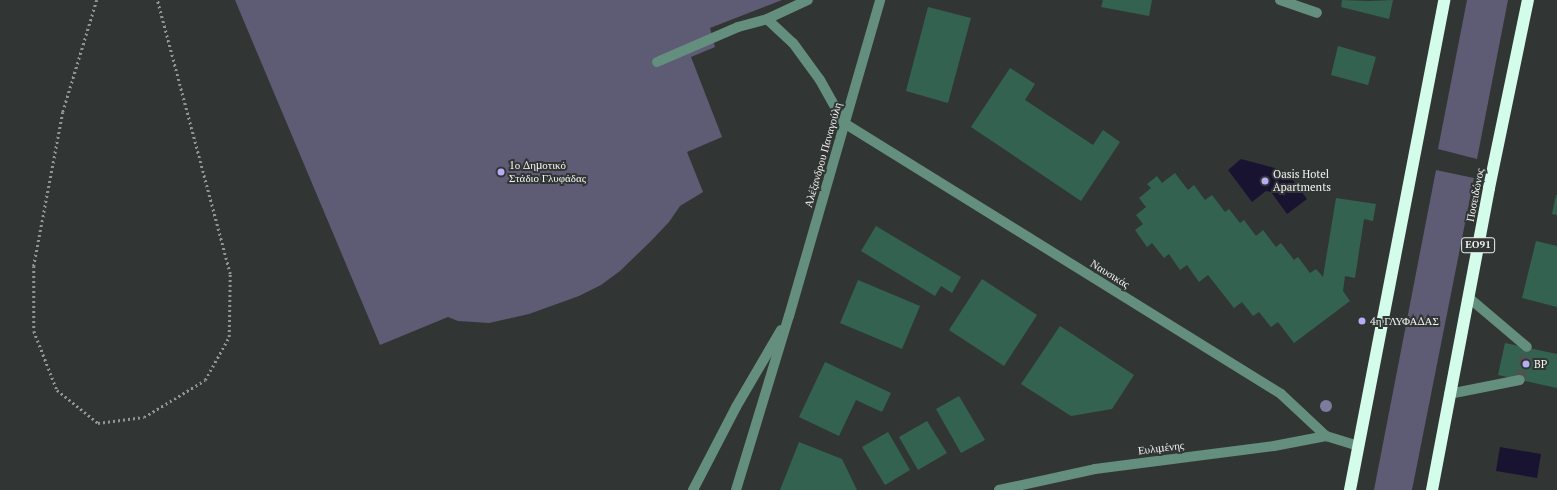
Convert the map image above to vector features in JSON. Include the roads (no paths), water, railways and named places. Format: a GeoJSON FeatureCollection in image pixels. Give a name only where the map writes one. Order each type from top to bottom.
{"type":"FeatureCollection","features":[{"type":"Feature","properties":{"kind":"highway"},"geometry":{"type":"LineString","coordinates":[[1350,490],[1444,0]]}},
{"type":"Feature","properties":{"kind":"highway","name":"Ποσειδώνος"},"geometry":{"type":"LineString","coordinates":[[1432,490],[1468,297],[1528,0]]}},
{"type":"Feature","properties":{"kind":"street"},"geometry":{"type":"LineString","coordinates":[[657,62],[738,27],[767,19],[808,0]]}},
{"type":"Feature","properties":{"kind":"street","name":"Αλέξανδρου Παναγούλη"},"geometry":{"type":"LineString","coordinates":[[736,490],[789,316],[880,0]]}},
{"type":"Feature","properties":{"kind":"street"},"geometry":{"type":"LineString","coordinates":[[1280,0],[1318,13]]}},
{"type":"Feature","properties":{"kind":"street"},"geometry":{"type":"LineString","coordinates":[[767,19],[793,43],[820,80],[844,123]]}},
{"type":"Feature","properties":{"kind":"street","name":"Ναυσικάς"},"geometry":{"type":"LineString","coordinates":[[844,123],[1281,394],[1326,436],[1358,446]]}},
{"type":"Feature","properties":{"kind":"street"},"geometry":{"type":"LineString","coordinates":[[1468,297],[1526,347]]}},
{"type":"Feature","properties":{"kind":"street","name":"Αλέξανδρου Παναγούλη"},"geometry":{"type":"LineString","coordinates":[[692,490],[736,407],[789,316]]}},
{"type":"Feature","properties":{"kind":"street"},"geometry":{"type":"LineString","coordinates":[[1449,394],[1520,380]]}},
{"type":"Feature","properties":{"kind":"street","name":"Ευλιμένης"},"geometry":{"type":"LineString","coordinates":[[999,490],[1095,469],[1274,446],[1326,436]]}},
{"type":"Feature","properties":{"kind":"tunnel"},"geometry":{"type":"LineString","coordinates":[[1520,380],[1527,347]]}},
{"type":"Feature","properties":{"kind":"place","name":"1ο Δημοτικό Στάδιο Γλυφάδας"},"geometry":{"type":"Point","coordinates":[501,172]}},
{"type":"Feature","properties":{"kind":"place","name":"Oasis Hotel Apartments"},"geometry":{"type":"Point","coordinates":[1265,181]}},
{"type":"Feature","properties":{"kind":"place","name":"4η ΓΛΥΦΑΔΑΣ"},"geometry":{"type":"Point","coordinates":[1362,321]}},
{"type":"Feature","properties":{"kind":"place","name":"BP"},"geometry":{"type":"Point","coordinates":[1526,364]}}]}
